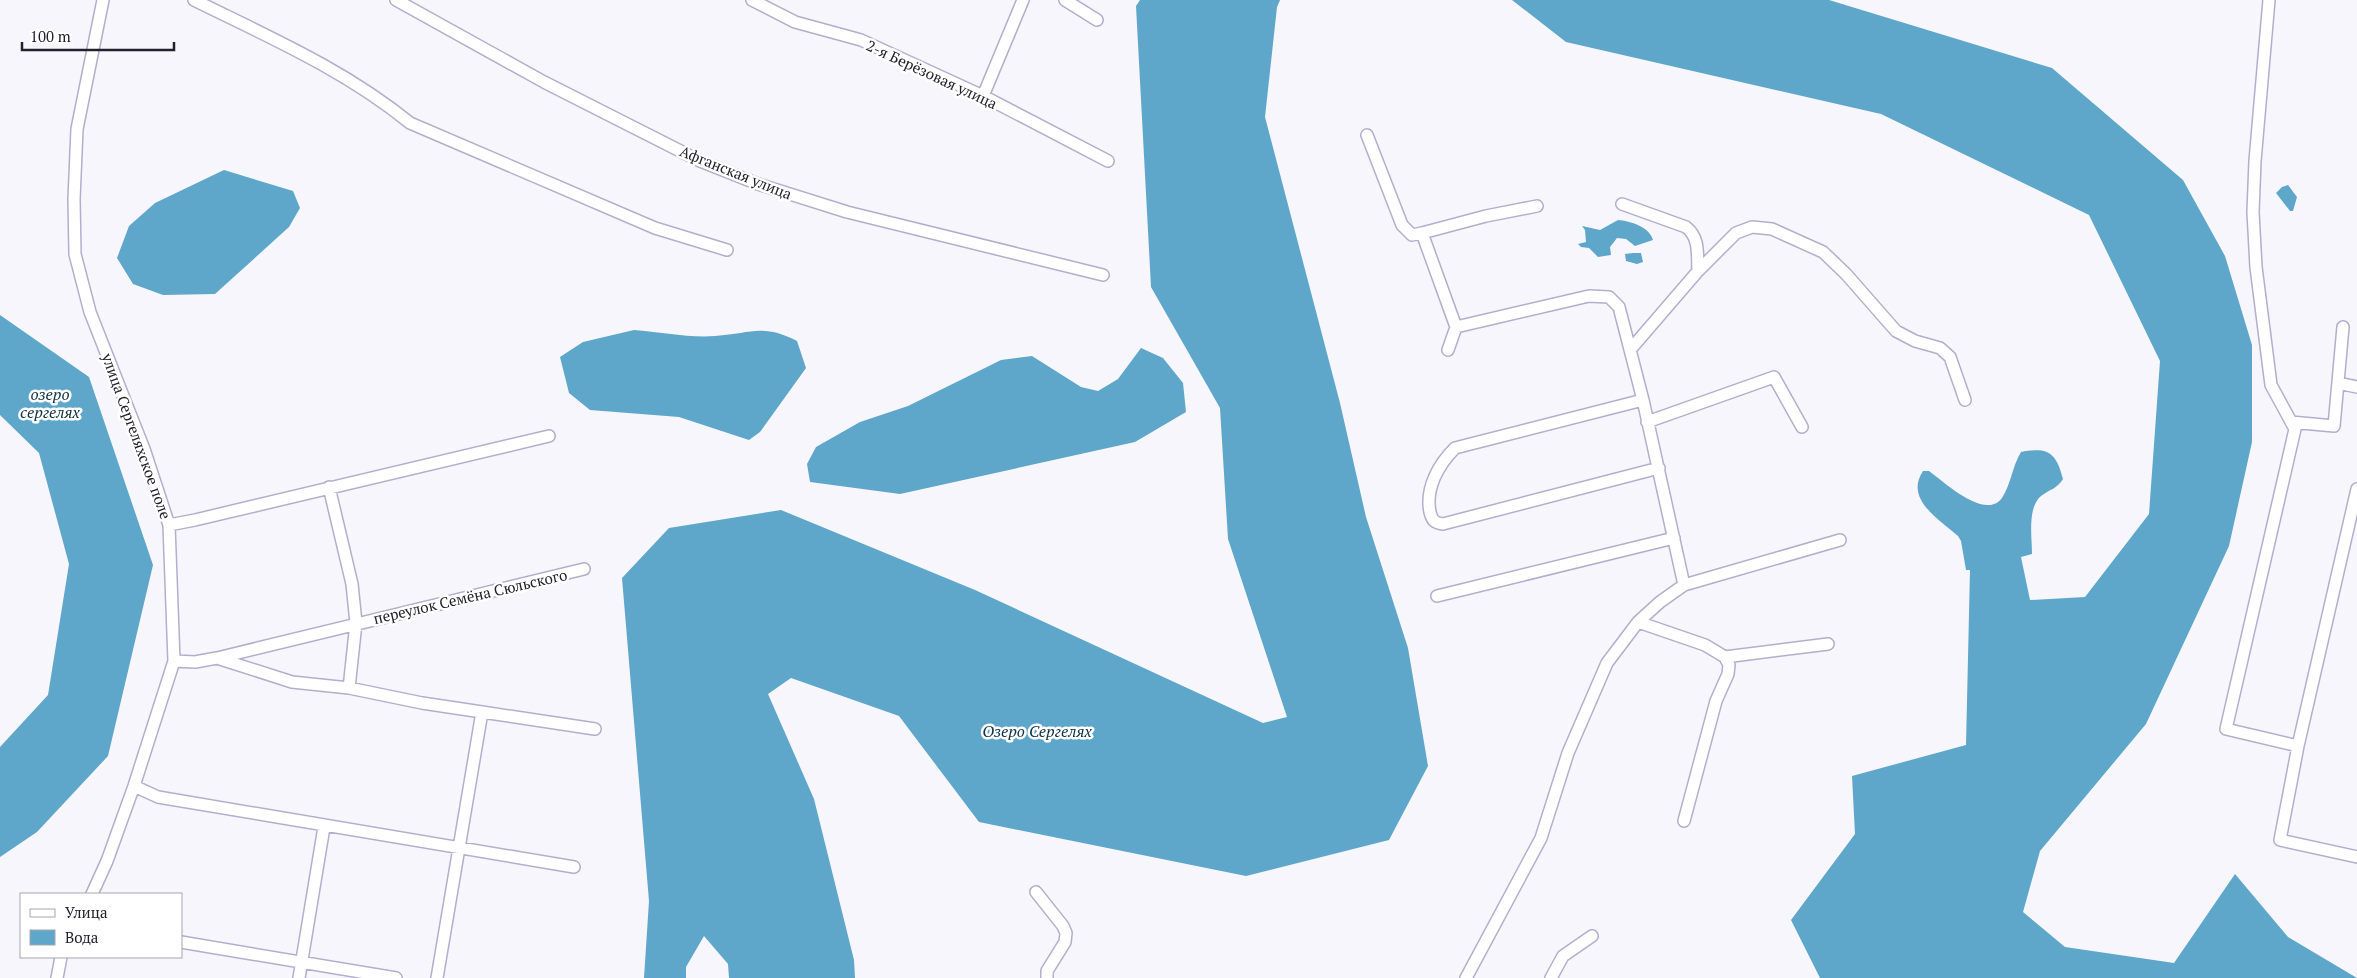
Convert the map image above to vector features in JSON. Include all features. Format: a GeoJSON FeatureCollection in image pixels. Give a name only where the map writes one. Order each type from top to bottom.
{"type":"FeatureCollection","features":[{"type":"Feature","properties":{"kind":"street","name":"улица Сергеляхское поле"},"geometry":{"type":"LineString","coordinates":[[92,893],[107,861],[134,786],[174,660],[169,525],[144,449],[90,312],[75,254],[74,198],[77,129],[103,0]]}},
{"type":"Feature","properties":{"kind":"street"},"geometry":{"type":"LineString","coordinates":[[194,0],[333,69],[382,101],[410,123],[655,228],[727,250]]}},
{"type":"Feature","properties":{"kind":"street","name":"Афганская улица"},"geometry":{"type":"LineString","coordinates":[[396,0],[544,82],[700,161],[758,184],[847,212],[1103,275]]}},
{"type":"Feature","properties":{"kind":"street","name":"2-я Берёзовая улица"},"geometry":{"type":"LineString","coordinates":[[752,0],[796,22],[861,40],[982,96],[1108,161]]}},
{"type":"Feature","properties":{"kind":"street"},"geometry":{"type":"LineString","coordinates":[[982,96],[1023,0]]}},
{"type":"Feature","properties":{"kind":"street"},"geometry":{"type":"LineString","coordinates":[[1065,0],[1097,20]]}},
{"type":"Feature","properties":{"kind":"street"},"geometry":{"type":"LineString","coordinates":[[2270,0],[2255,161],[2256,268],[2271,385],[2295,429],[2226,729],[2298,746]]}},
{"type":"Feature","properties":{"kind":"street"},"geometry":{"type":"LineString","coordinates":[[1367,135],[1402,225],[1412,235],[1486,216],[1537,206]]}},
{"type":"Feature","properties":{"kind":"street"},"geometry":{"type":"LineString","coordinates":[[1622,204],[1686,227],[1693,233],[1697,243],[1698,271]]}},
{"type":"Feature","properties":{"kind":"street"},"geometry":{"type":"LineString","coordinates":[[1630,350],[1698,271],[1736,233],[1752,227],[1772,229],[1823,252],[1840,268],[1896,331],[1915,341],[1940,348],[1950,357],[1965,400]]}},
{"type":"Feature","properties":{"kind":"street"},"geometry":{"type":"LineString","coordinates":[[1422,233],[1456,327],[1448,350]]}},
{"type":"Feature","properties":{"kind":"street"},"geometry":{"type":"LineString","coordinates":[[1456,327],[1589,296],[1609,297],[1619,307],[1659,468],[1684,586]]}},
{"type":"Feature","properties":{"kind":"street"},"geometry":{"type":"LineString","coordinates":[[2291,422],[2334,426],[2343,327]]}},
{"type":"Feature","properties":{"kind":"street"},"geometry":{"type":"LineString","coordinates":[[1647,422],[1774,377],[1802,428]]}},
{"type":"Feature","properties":{"kind":"street"},"geometry":{"type":"LineString","coordinates":[[2338,383],[2357,387]]}},
{"type":"Feature","properties":{"kind":"street"},"geometry":{"type":"LineString","coordinates":[[1643,400],[1455,448],[1447,456],[1431,486],[1428,500],[1432,519],[1436,523],[1443,524],[1659,468]]}},
{"type":"Feature","properties":{"kind":"street"},"geometry":{"type":"LineString","coordinates":[[169,525],[549,436]]}},
{"type":"Feature","properties":{"kind":"street","name":"переулок Семёна Сюльского"},"geometry":{"type":"LineString","coordinates":[[329,487],[352,584],[356,623],[349,688]]}},
{"type":"Feature","properties":{"kind":"street"},"geometry":{"type":"LineString","coordinates":[[2357,489],[2298,746],[2280,840],[2357,857]]}},
{"type":"Feature","properties":{"kind":"street"},"geometry":{"type":"LineString","coordinates":[[1437,596],[1674,538]]}},
{"type":"Feature","properties":{"kind":"street"},"geometry":{"type":"LineString","coordinates":[[1466,978],[1541,838],[1568,753],[1607,663],[1638,622],[1660,602],[1684,586],[1840,540]]}},
{"type":"Feature","properties":{"kind":"street","name":"переулок Семёна Сюльского"},"geometry":{"type":"LineString","coordinates":[[174,660],[195,662],[217,658],[584,569]]}},
{"type":"Feature","properties":{"kind":"street"},"geometry":{"type":"LineString","coordinates":[[1638,622],[1705,645],[1725,658],[1729,665],[1728,674],[1716,701],[1684,821]]}},
{"type":"Feature","properties":{"kind":"street"},"geometry":{"type":"LineString","coordinates":[[1725,658],[1828,644]]}},
{"type":"Feature","properties":{"kind":"street"},"geometry":{"type":"LineString","coordinates":[[217,658],[292,682],[349,688],[422,703],[594,729]]}},
{"type":"Feature","properties":{"kind":"street"},"geometry":{"type":"LineString","coordinates":[[437,978],[482,712]]}},
{"type":"Feature","properties":{"kind":"street"},"geometry":{"type":"LineString","coordinates":[[134,786],[158,797],[324,827],[574,868]]}},
{"type":"Feature","properties":{"kind":"street"},"geometry":{"type":"LineString","coordinates":[[299,978],[324,827]]}},
{"type":"Feature","properties":{"kind":"street"},"geometry":{"type":"LineString","coordinates":[[1036,892],[1063,926],[1066,933],[1065,942],[1047,971],[1047,978]]}},
{"type":"Feature","properties":{"kind":"street"},"geometry":{"type":"LineString","coordinates":[[1551,978],[1563,956],[1592,936]]}},
{"type":"Feature","properties":{"kind":"street"},"geometry":{"type":"LineString","coordinates":[[182,942],[396,978]]}},
{"type":"Feature","properties":{"kind":"street"},"geometry":{"type":"LineString","coordinates":[[56,978],[61,958]]}},
{"type":"Feature","properties":{"kind":"water","name":"Озеро Сергелях"},"geometry":{"type":"Polygon","coordinates":[[[1140,0],[1280,0],[1277,7],[1265,117],[1340,403],[1366,517],[1408,648],[1428,766],[1389,840],[1246,876],[979,822],[899,716],[791,678],[768,694],[814,799],[854,960],[855,978],[729,978],[728,964],[704,936],[686,967],[686,978],[644,978],[649,901],[622,578],[669,528],[781,510],[975,590],[1263,723],[1287,717],[1228,539],[1220,408],[1151,287],[1136,6],[1140,0]]]}},
{"type":"Feature","properties":{"kind":"water"},"geometry":{"type":"Polygon","coordinates":[[[1512,0],[1829,0],[2052,68],[2183,180],[2225,256],[2252,345],[2252,442],[2229,546],[2146,724],[2040,851],[2023,912],[2065,947],[2174,963],[2235,874],[2288,937],[2357,978],[1820,978],[1791,920],[1855,834],[1852,776],[1966,745],[1970,570],[1966,570],[1961,541],[1958,536],[1934,516],[1921,500],[1918,491],[1918,481],[1923,471],[1929,471],[1964,497],[1985,505],[1995,504],[2005,493],[2021,452],[2038,450],[2054,457],[2063,479],[2056,487],[2041,496],[2037,501],[2031,523],[2032,554],[2021,557],[2030,600],[2085,597],[2149,514],[2160,361],[2089,215],[1881,114],[1566,42],[1512,0]]]}},
{"type":"Feature","properties":{"kind":"water"},"geometry":{"type":"Polygon","coordinates":[[[224,170],[293,191],[300,208],[289,227],[215,294],[163,295],[133,284],[117,258],[129,226],[155,203],[224,170]]]}},
{"type":"Feature","properties":{"kind":"water"},"geometry":{"type":"Polygon","coordinates":[[[2288,185],[2297,197],[2293,211],[2290,211],[2276,193],[2282,187],[2288,185]]]}},
{"type":"Feature","properties":{"kind":"water"},"geometry":{"type":"Polygon","coordinates":[[[1618,220],[1634,223],[1644,228],[1653,240],[1635,246],[1626,239],[1617,238],[1610,247],[1611,255],[1598,257],[1589,248],[1581,247],[1578,244],[1586,242],[1585,230],[1582,226],[1600,230],[1618,220]]]}},
{"type":"Feature","properties":{"kind":"water"},"geometry":{"type":"Polygon","coordinates":[[[1641,253],[1643,262],[1637,264],[1626,261],[1625,254],[1641,253]]]}},
{"type":"Feature","properties":{"kind":"water","name":"озеро сергелях"},"geometry":{"type":"Polygon","coordinates":[[[0,315],[89,377],[153,565],[108,756],[37,832],[0,857],[0,747],[48,695],[69,564],[39,453],[0,415],[0,315]]]}},
{"type":"Feature","properties":{"kind":"water"},"geometry":{"type":"Polygon","coordinates":[[[634,330],[685,336],[727,335],[756,331],[774,332],[797,341],[806,368],[760,432],[749,440],[679,417],[590,410],[569,393],[560,357],[583,342],[634,330]]]}},
{"type":"Feature","properties":{"kind":"water"},"geometry":{"type":"Polygon","coordinates":[[[1141,348],[1163,358],[1183,383],[1186,412],[1135,442],[900,494],[810,482],[807,464],[816,447],[860,422],[908,406],[1001,360],[1032,356],[1081,387],[1098,391],[1118,379],[1141,348]]]}}]}
